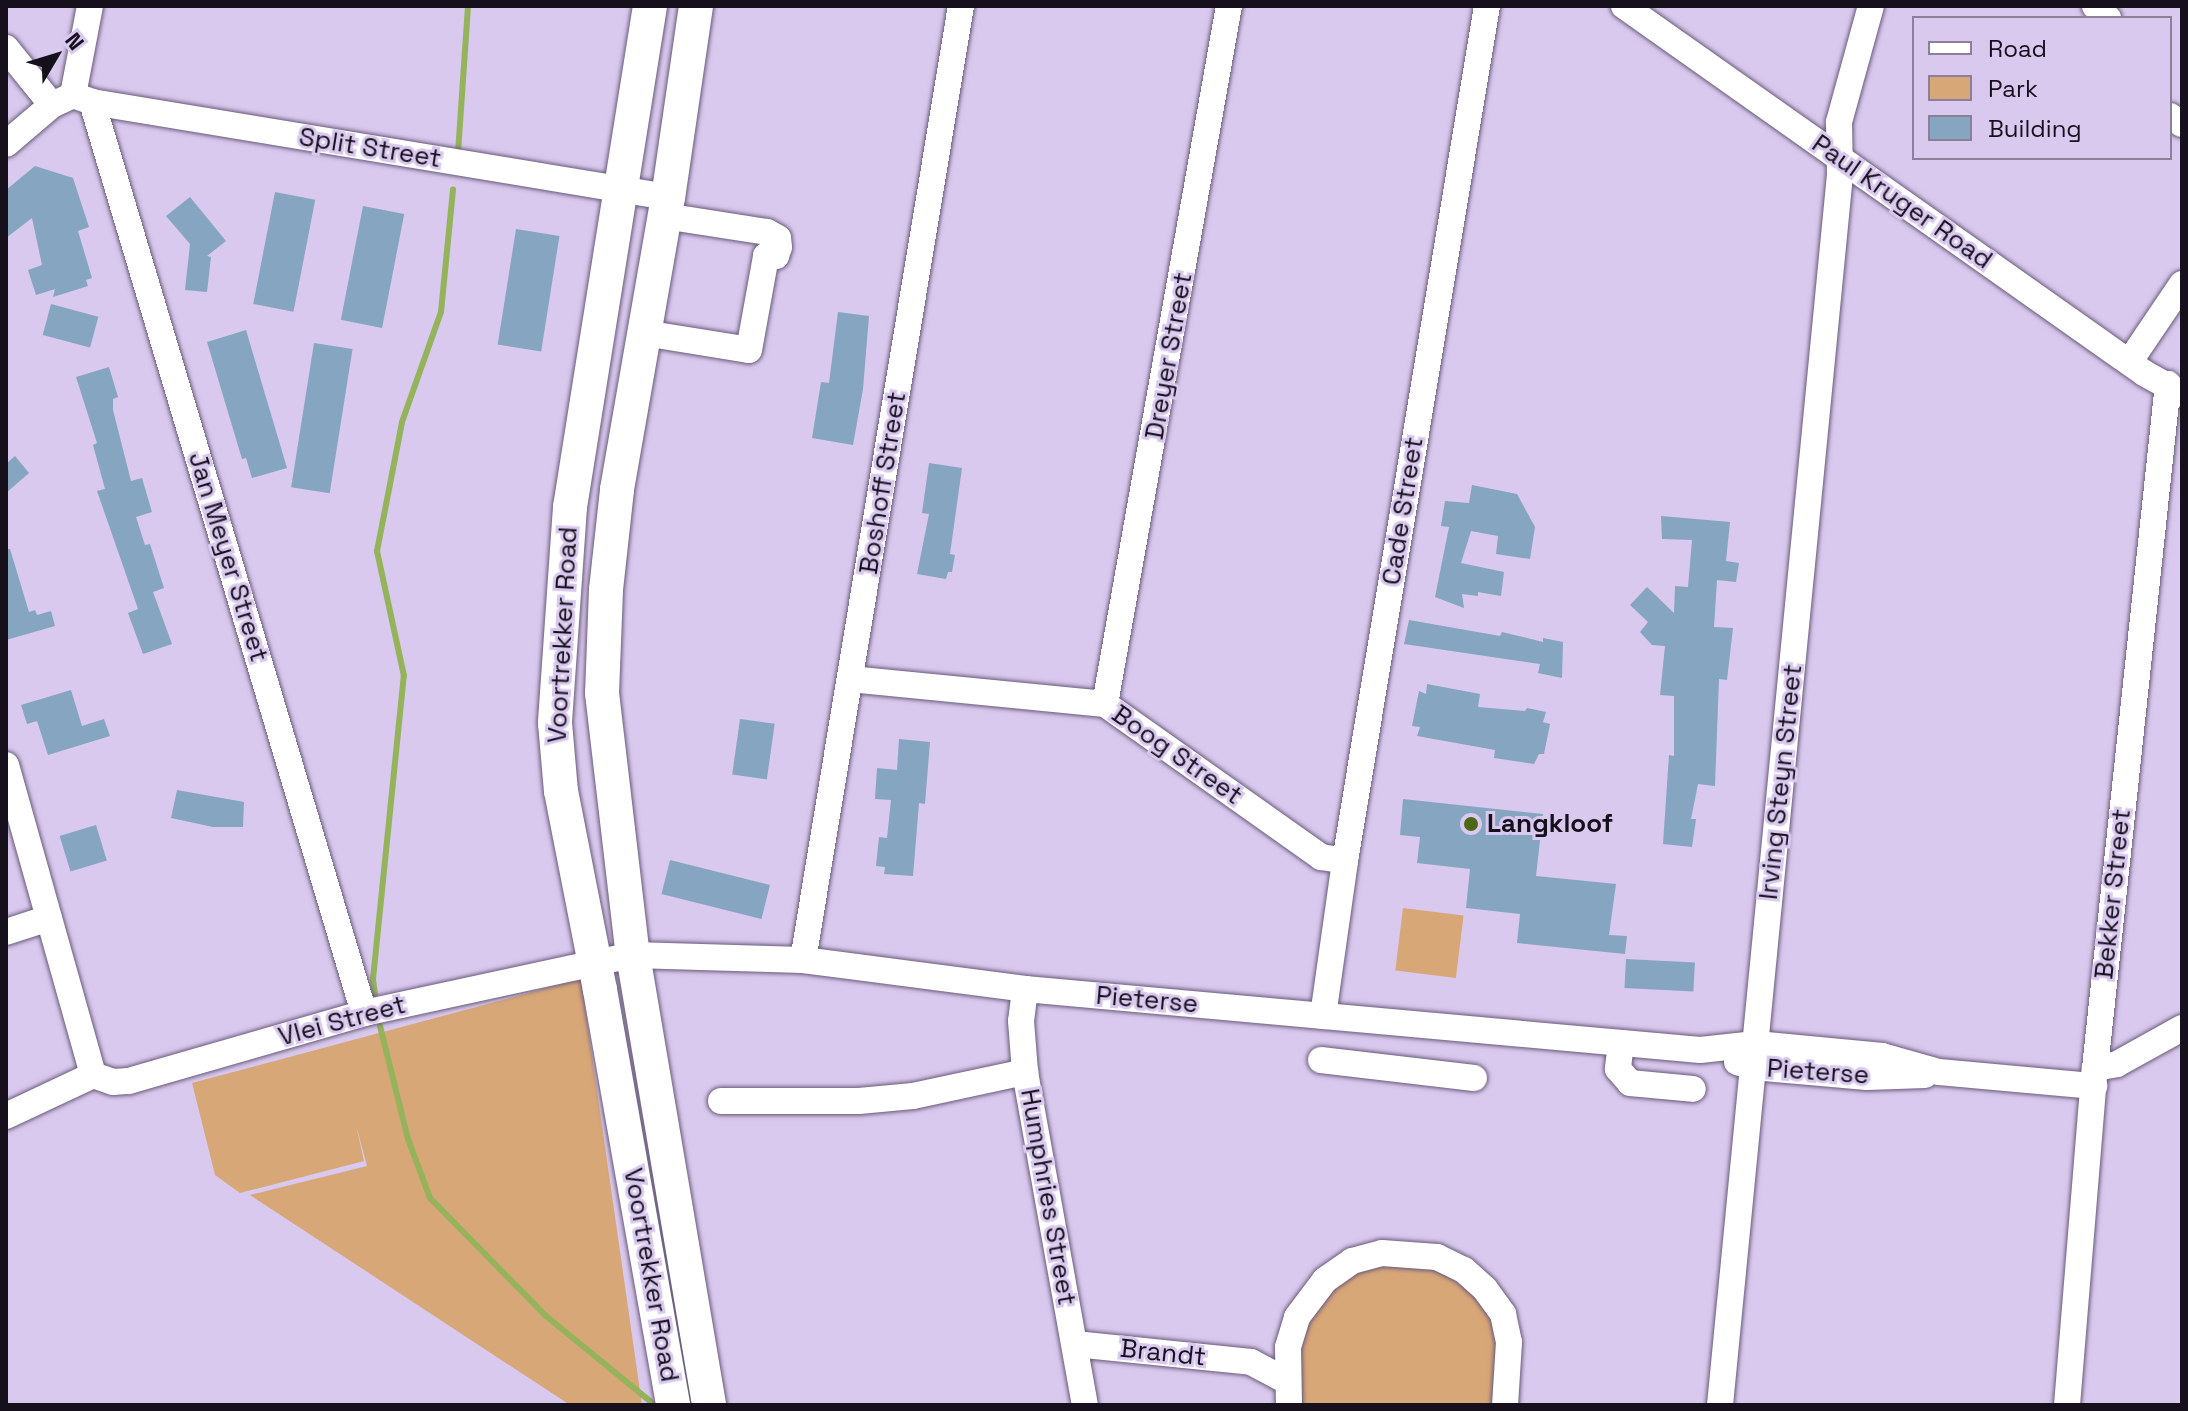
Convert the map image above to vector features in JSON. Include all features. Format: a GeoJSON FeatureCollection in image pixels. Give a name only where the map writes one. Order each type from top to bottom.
{"type":"FeatureCollection","features":[{"type":"Feature","properties":{"kind":"main road","name":"Voortrekker Road"},"geometry":{"type":"LineString","coordinates":[[650,6],[570,507],[557,658],[555,723],[561,791],[673,1405]]}},
{"type":"Feature","properties":{"kind":"main road","name":"Voortrekker Road"},"geometry":{"type":"LineString","coordinates":[[696,6],[666,207],[617,490],[606,590],[602,693],[633,955],[709,1405]]}},
{"type":"Feature","properties":{"kind":"street"},"geometry":{"type":"LineString","coordinates":[[6,144],[72,101],[90,6]]}},
{"type":"Feature","properties":{"kind":"street","name":"Boshoff Street"},"geometry":{"type":"LineString","coordinates":[[803,960],[961,6]]}},
{"type":"Feature","properties":{"kind":"street","name":"Dreyer Street"},"geometry":{"type":"LineString","coordinates":[[1105,704],[1229,6]]}},
{"type":"Feature","properties":{"kind":"street","name":"Cade Street"},"geometry":{"type":"LineString","coordinates":[[1323,1016],[1345,861],[1487,6]]}},
{"type":"Feature","properties":{"kind":"street","name":"Paul Kruger Road"},"geometry":{"type":"LineString","coordinates":[[1624,6],[2130,361],[2175,389]]}},
{"type":"Feature","properties":{"kind":"street","name":"Irving Steyn Street"},"geometry":{"type":"LineString","coordinates":[[1720,1405],[1842,160],[1839,122],[1871,6]]}},
{"type":"Feature","properties":{"kind":"street","name":"Jan Meyer Street"},"geometry":{"type":"LineString","coordinates":[[6,48],[72,101],[364,1013]]}},
{"type":"Feature","properties":{"kind":"street","name":"Split Street"},"geometry":{"type":"LineString","coordinates":[[72,101],[622,190],[666,207],[776,235],[779,247],[776,256],[766,256],[749,350],[644,333]]}},
{"type":"Feature","properties":{"kind":"street"},"geometry":{"type":"LineString","coordinates":[[2130,361],[2182,284]]}},
{"type":"Feature","properties":{"kind":"street","name":"Bekker Street"},"geometry":{"type":"LineString","coordinates":[[2067,1405],[2094,1077],[2175,389]]}},
{"type":"Feature","properties":{"kind":"street","name":"Boog Street"},"geometry":{"type":"LineString","coordinates":[[850,679],[1105,704],[1321,857],[1345,861]]}},
{"type":"Feature","properties":{"kind":"street"},"geometry":{"type":"LineString","coordinates":[[6,765],[93,1075],[6,1116]]}},
{"type":"Feature","properties":{"kind":"street"},"geometry":{"type":"LineString","coordinates":[[6,932],[49,918]]}},
{"type":"Feature","properties":{"kind":"street","name":"Pieterse"},"geometry":{"type":"LineString","coordinates":[[594,961],[633,955],[803,960],[1025,989],[1754,1055],[1882,1056],[1939,1072],[2094,1077]]}},
{"type":"Feature","properties":{"kind":"street","name":"Vlei Street"},"geometry":{"type":"LineString","coordinates":[[93,1075],[113,1082],[129,1081],[364,1013],[594,961]]}},
{"type":"Feature","properties":{"kind":"street","name":"Humphries Street"},"geometry":{"type":"LineString","coordinates":[[1025,989],[1021,1021],[1025,1072],[1085,1405]]}},
{"type":"Feature","properties":{"kind":"street"},"geometry":{"type":"LineString","coordinates":[[1398,1069],[1402,1023]]}},
{"type":"Feature","properties":{"kind":"street"},"geometry":{"type":"LineString","coordinates":[[2094,1077],[2182,1028]]}},
{"type":"Feature","properties":{"kind":"street"},"geometry":{"type":"LineString","coordinates":[[1621,1043],[1618,1069],[1630,1083],[1693,1089]]}},
{"type":"Feature","properties":{"kind":"street"},"geometry":{"type":"LineString","coordinates":[[1321,1060],[1474,1078]]}},
{"type":"Feature","properties":{"kind":"street"},"geometry":{"type":"LineString","coordinates":[[721,1101],[859,1101],[913,1096],[1025,1072]]}},
{"type":"Feature","properties":{"kind":"street","name":"Brandt"},"geometry":{"type":"LineString","coordinates":[[1288,1393],[1288,1347],[1297,1317],[1325,1280],[1352,1261],[1382,1253],[1437,1257],[1464,1270],[1485,1289],[1503,1314],[1509,1342],[1505,1405]]}},
{"type":"Feature","properties":{"kind":"street","name":"Brandt"},"geometry":{"type":"LineString","coordinates":[[1075,1344],[1251,1362],[1288,1347]]}},
{"type":"Feature","properties":{"kind":"street","name":"Brandt"},"geometry":{"type":"LineString","coordinates":[[1251,1362],[1288,1393]]}},
{"type":"Feature","properties":{"kind":"green space"},"geometry":{"type":"Polygon","coordinates":[[[1403,908],[1464,915],[1456,978],[1395,971],[1403,908]]]}},
{"type":"Feature","properties":{"kind":"green space"},"geometry":{"type":"Polygon","coordinates":[[[581,979],[642,1405],[570,1405],[250,1195],[367,1166],[356,1125],[364,1161],[240,1193],[215,1175],[192,1083],[581,979]]]}},
{"type":"Feature","properties":{"kind":"green space"},"geometry":{"type":"Polygon","coordinates":[[[1383,1263],[1437,1269],[1479,1298],[1496,1330],[1497,1405],[1299,1405],[1297,1373],[1302,1329],[1327,1292],[1354,1273],[1383,1263]]]}},
{"type":"Feature","properties":{"kind":"building"},"geometry":{"type":"Polygon","coordinates":[[[35,166],[73,178],[89,227],[78,231],[92,278],[86,280],[88,286],[53,297],[55,289],[36,295],[28,270],[42,265],[32,218],[6,238],[6,190],[35,166]]]}},
{"type":"Feature","properties":{"kind":"building"},"geometry":{"type":"Polygon","coordinates":[[[275,192],[315,200],[293,312],[253,304],[275,192]]]}},
{"type":"Feature","properties":{"kind":"building"},"geometry":{"type":"Polygon","coordinates":[[[190,197],[226,241],[207,256],[211,257],[207,292],[185,290],[190,244],[166,216],[190,197]]]}},
{"type":"Feature","properties":{"kind":"building"},"geometry":{"type":"Polygon","coordinates":[[[363,206],[404,214],[382,328],[341,320],[363,206]]]}},
{"type":"Feature","properties":{"kind":"building"},"geometry":{"type":"Polygon","coordinates":[[[516,229],[559,236],[541,351],[498,345],[516,229]]]}},
{"type":"Feature","properties":{"kind":"building"},"geometry":{"type":"Polygon","coordinates":[[[51,304],[98,317],[90,348],[43,335],[51,304]]]}},
{"type":"Feature","properties":{"kind":"building"},"geometry":{"type":"Polygon","coordinates":[[[838,312],[869,316],[863,389],[853,445],[812,438],[821,382],[829,383],[838,312]]]}},
{"type":"Feature","properties":{"kind":"building"},"geometry":{"type":"Polygon","coordinates":[[[246,330],[287,468],[252,478],[246,458],[242,459],[207,342],[246,330]]]}},
{"type":"Feature","properties":{"kind":"building"},"geometry":{"type":"Polygon","coordinates":[[[314,343],[353,349],[330,493],[291,487],[314,343]]]}},
{"type":"Feature","properties":{"kind":"building"},"geometry":{"type":"Polygon","coordinates":[[[109,367],[118,397],[113,399],[113,410],[131,481],[142,478],[152,512],[136,517],[145,545],[150,544],[164,588],[153,592],[172,644],[143,654],[128,613],[138,609],[97,491],[105,489],[93,445],[97,443],[76,377],[109,367]]]}},
{"type":"Feature","properties":{"kind":"building"},"geometry":{"type":"Polygon","coordinates":[[[15,456],[29,473],[6,493],[6,464],[15,456]]]}},
{"type":"Feature","properties":{"kind":"building"},"geometry":{"type":"Polygon","coordinates":[[[929,463],[962,468],[950,554],[955,555],[952,572],[948,572],[946,579],[917,574],[929,514],[922,513],[929,463]]]}},
{"type":"Feature","properties":{"kind":"building"},"geometry":{"type":"Polygon","coordinates":[[[1472,485],[1517,494],[1535,527],[1530,559],[1496,554],[1498,536],[1471,531],[1461,563],[1504,572],[1501,596],[1478,592],[1478,596],[1462,594],[1464,608],[1435,597],[1449,527],[1441,526],[1445,501],[1469,503],[1472,485]]]}},
{"type":"Feature","properties":{"kind":"building"},"geometry":{"type":"Polygon","coordinates":[[[1661,516],[1730,522],[1726,561],[1739,563],[1736,582],[1717,580],[1714,627],[1733,628],[1727,680],[1719,679],[1715,786],[1698,784],[1691,819],[1696,819],[1692,847],[1663,844],[1669,755],[1674,756],[1674,696],[1660,695],[1665,646],[1652,645],[1640,632],[1648,622],[1630,605],[1647,587],[1674,613],[1675,586],[1688,587],[1692,540],[1662,539],[1661,516]]]}},
{"type":"Feature","properties":{"kind":"building"},"geometry":{"type":"Polygon","coordinates":[[[6,549],[10,549],[29,612],[35,610],[37,615],[51,611],[55,626],[6,640],[6,549]]]}},
{"type":"Feature","properties":{"kind":"building"},"geometry":{"type":"Polygon","coordinates":[[[1409,620],[1500,636],[1502,632],[1543,642],[1543,638],[1563,642],[1562,678],[1538,673],[1540,664],[1404,644],[1409,620]]]}},
{"type":"Feature","properties":{"kind":"building"},"geometry":{"type":"Polygon","coordinates":[[[1427,684],[1480,694],[1478,707],[1525,711],[1527,708],[1546,712],[1543,722],[1550,724],[1544,754],[1539,754],[1534,764],[1494,758],[1495,750],[1417,736],[1420,727],[1412,726],[1419,691],[1426,694],[1427,684]]]}},
{"type":"Feature","properties":{"kind":"building"},"geometry":{"type":"Polygon","coordinates":[[[71,690],[82,726],[104,719],[110,736],[48,755],[37,721],[27,724],[21,705],[71,690]]]}},
{"type":"Feature","properties":{"kind":"building"},"geometry":{"type":"Polygon","coordinates":[[[740,719],[775,724],[767,779],[732,774],[740,719]]]}},
{"type":"Feature","properties":{"kind":"building"},"geometry":{"type":"Polygon","coordinates":[[[899,739],[930,742],[925,804],[919,803],[913,876],[884,874],[885,867],[876,866],[879,837],[887,838],[891,800],[875,799],[877,768],[897,770],[899,739]]]}},
{"type":"Feature","properties":{"kind":"building"},"geometry":{"type":"Polygon","coordinates":[[[177,790],[244,802],[243,827],[213,827],[171,818],[177,790]]]}},
{"type":"Feature","properties":{"kind":"building"},"geometry":{"type":"Polygon","coordinates":[[[1403,799],[1543,814],[1536,876],[1616,884],[1609,935],[1627,936],[1625,954],[1517,943],[1520,914],[1466,908],[1470,869],[1417,863],[1420,837],[1400,835],[1403,799]]]}},
{"type":"Feature","properties":{"kind":"building"},"geometry":{"type":"Polygon","coordinates":[[[96,825],[107,860],[70,871],[60,836],[96,825]]]}},
{"type":"Feature","properties":{"kind":"building"},"geometry":{"type":"Polygon","coordinates":[[[670,860],[770,885],[761,919],[662,894],[670,860]]]}},
{"type":"Feature","properties":{"kind":"building"},"geometry":{"type":"Polygon","coordinates":[[[1626,959],[1695,963],[1693,992],[1624,988],[1626,959]]]}},
{"type":"Feature","properties":{"kind":"waterway"},"geometry":{"type":"LineString","coordinates":[[458,153],[468,6]]}},
{"type":"Feature","properties":{"kind":"waterway"},"geometry":{"type":"LineString","coordinates":[[375,994],[373,979],[404,676],[377,551],[402,422],[441,312],[453,190]]}},
{"type":"Feature","properties":{"kind":"waterway"},"geometry":{"type":"LineString","coordinates":[[380,1026],[408,1139],[430,1198],[546,1316],[651,1402]]}},
{"type":"Feature","properties":{"kind":"place","name":"Langkloof"},"geometry":{"type":"Point","coordinates":[1471,824]}}]}
